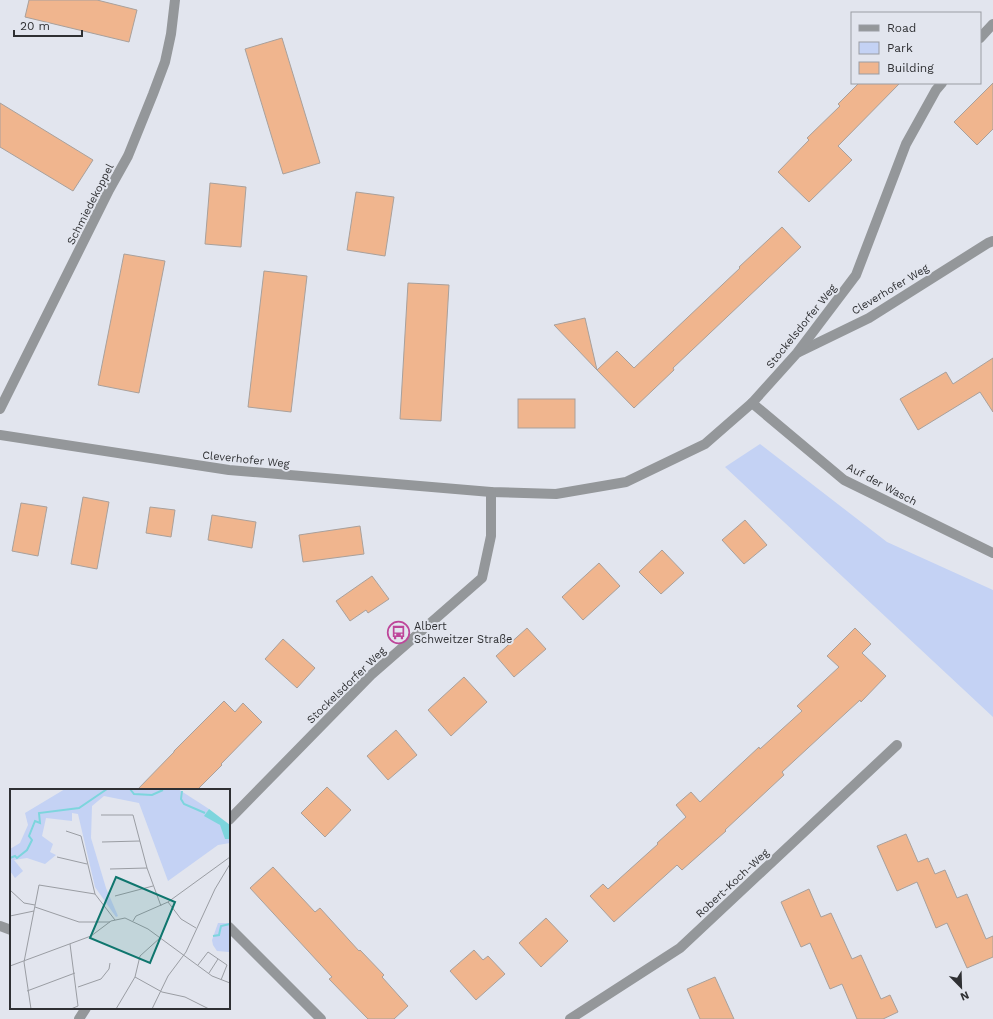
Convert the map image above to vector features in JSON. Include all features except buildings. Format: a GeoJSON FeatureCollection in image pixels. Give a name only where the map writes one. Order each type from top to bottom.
{"type":"FeatureCollection","features":[{"type":"Feature","properties":{"kind":"street","name":"Schmiedekoppel"},"geometry":{"type":"LineString","coordinates":[[0,409],[130,150],[154,94],[165,62],[171,34],[175,0]]}},
{"type":"Feature","properties":{"kind":"street"},"geometry":{"type":"LineString","coordinates":[[981,37],[993,24]]}},
{"type":"Feature","properties":{"kind":"street","name":"Stockelsdorfer Weg"},"geometry":{"type":"LineString","coordinates":[[230,819],[371,675],[482,578],[491,536],[492,492],[556,494],[626,482],[705,444],[752,403],[797,353],[856,275],[906,144],[936,90],[941,84]]}},
{"type":"Feature","properties":{"kind":"street","name":"Cleverhofer Weg"},"geometry":{"type":"LineString","coordinates":[[797,353],[869,318],[993,241]]}},
{"type":"Feature","properties":{"kind":"street","name":"Auf der Wasch"},"geometry":{"type":"LineString","coordinates":[[752,403],[844,480],[993,553]]}},
{"type":"Feature","properties":{"kind":"street","name":"Cleverhofer Weg"},"geometry":{"type":"LineString","coordinates":[[0,435],[229,470],[492,492]]}},
{"type":"Feature","properties":{"kind":"street","name":"Robert-Koch-Weg"},"geometry":{"type":"LineString","coordinates":[[570,1019],[680,948],[897,745]]}},
{"type":"Feature","properties":{"kind":"street"},"geometry":{"type":"LineString","coordinates":[[0,926],[10,930]]}},
{"type":"Feature","properties":{"kind":"street"},"geometry":{"type":"LineString","coordinates":[[230,928],[321,1019]]}},
{"type":"Feature","properties":{"kind":"street"},"geometry":{"type":"LineString","coordinates":[[79,1019],[85,1009]]}},
{"type":"Feature","properties":{"kind":"green space"},"geometry":{"type":"Polygon","coordinates":[[[760,444],[887,542],[993,590],[993,717],[725,467],[760,444]]]}},
{"type":"Feature","properties":{"kind":"place","name":"Albert Schweitzer Straße"},"geometry":{"type":"Point","coordinates":[398,632]}}]}
